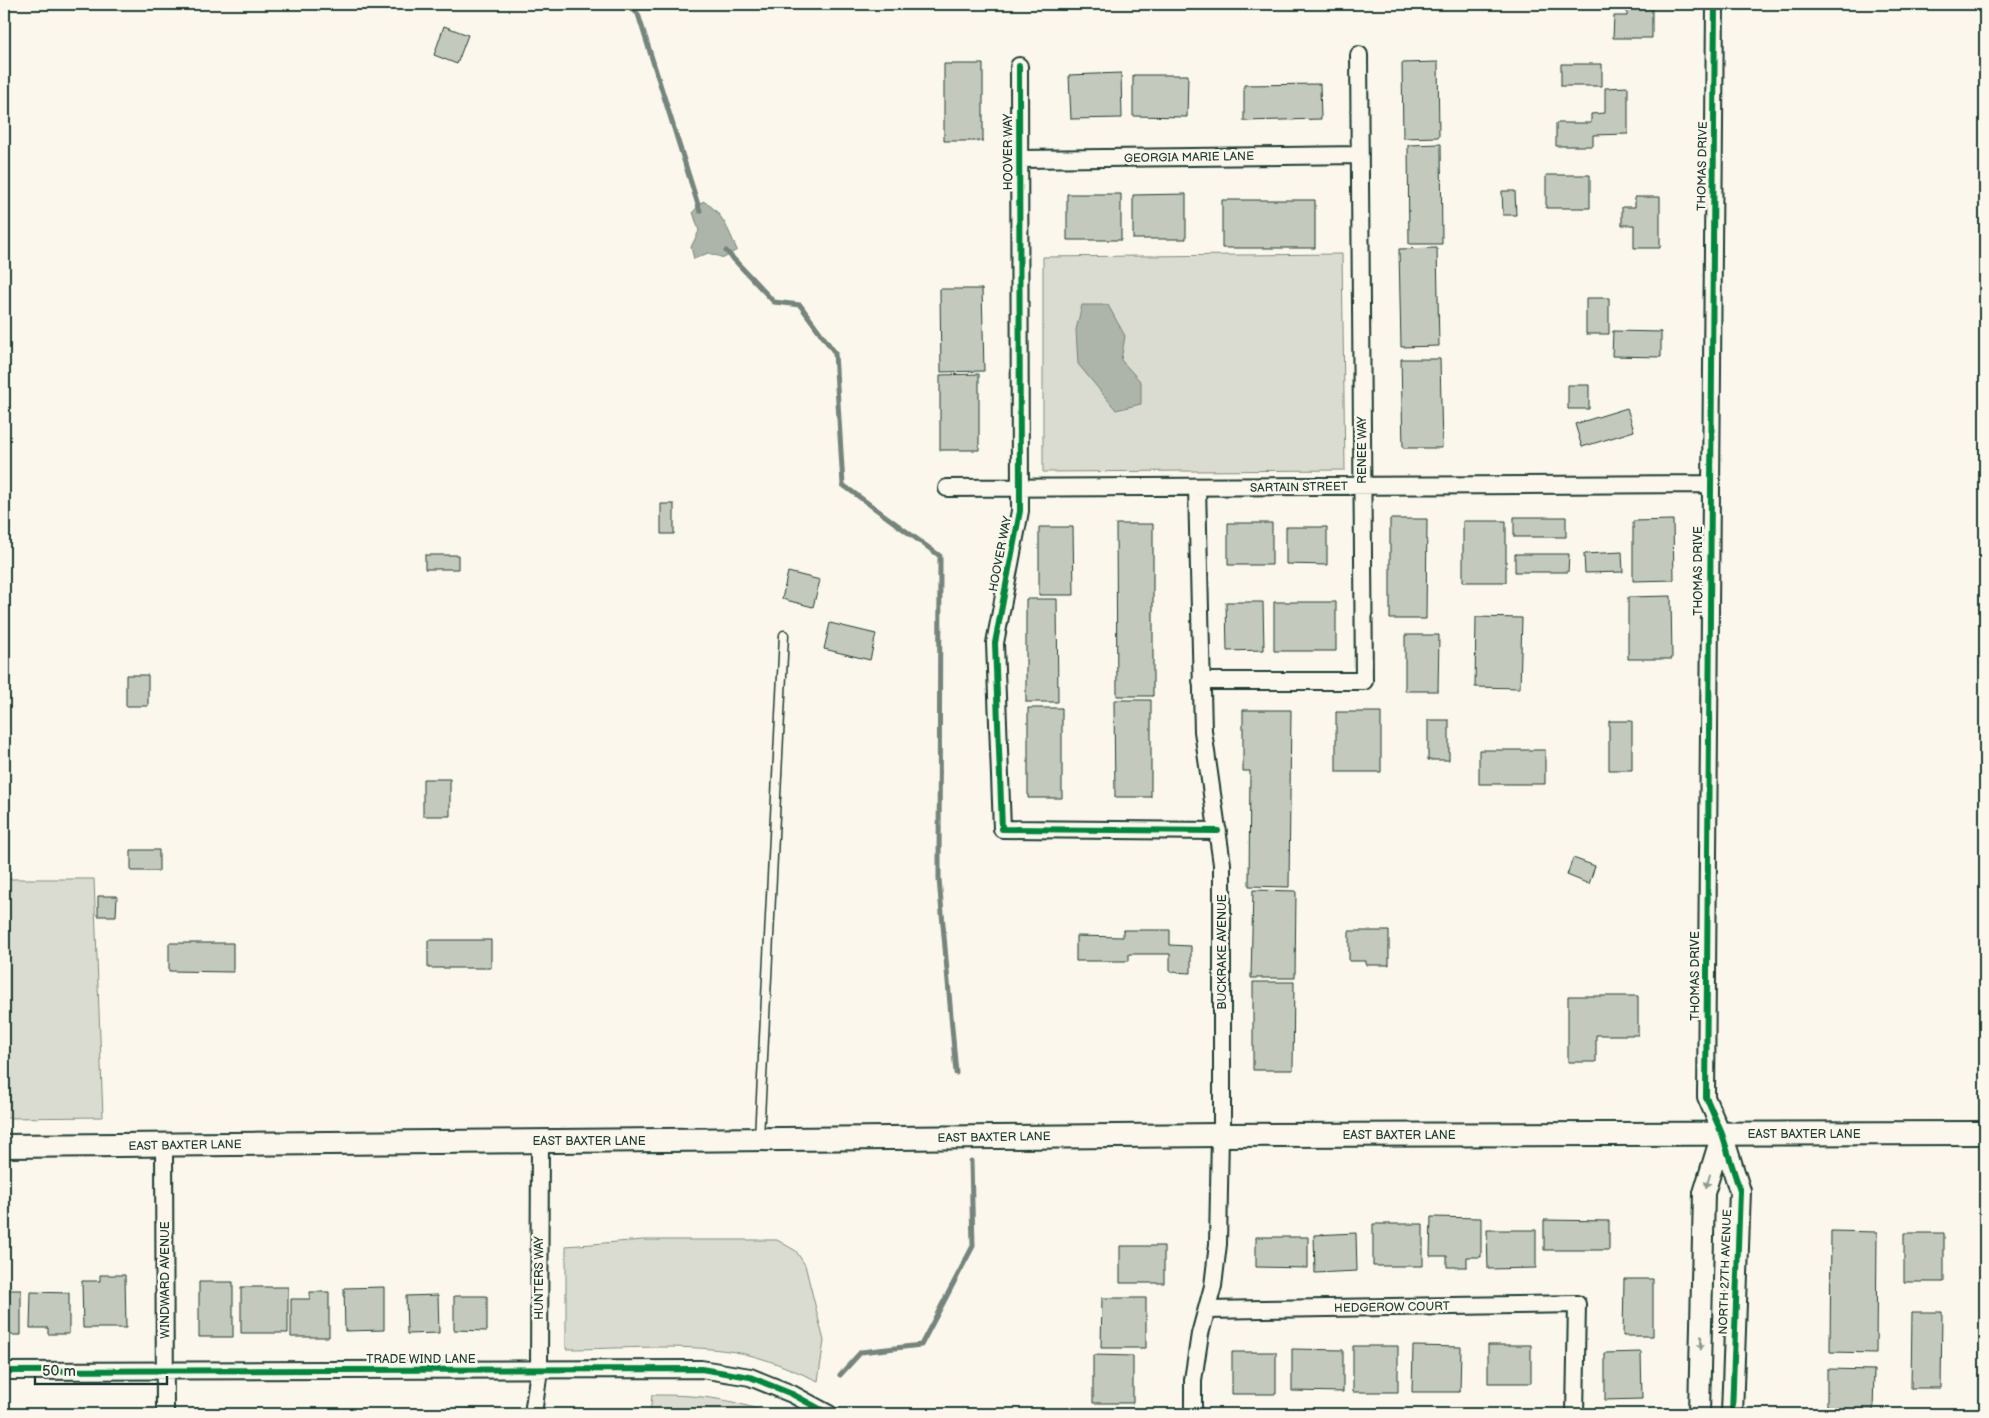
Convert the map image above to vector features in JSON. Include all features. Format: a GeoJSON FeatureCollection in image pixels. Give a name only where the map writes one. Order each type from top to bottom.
{"type":"FeatureCollection","features":[{"type":"Feature","properties":{"kind":"main road","name":"EAST BAXTER LANE"},"geometry":{"type":"LineString","coordinates":[[4,1146],[1220,1135],[1985,1132]]}},
{"type":"Feature","properties":{"kind":"street","name":"THOMAS DRIVE"},"geometry":{"type":"LineString","coordinates":[[1715,4],[1706,1097],[1722,1134]]}},
{"type":"Feature","properties":{"kind":"street","name":"RENEE WAY"},"geometry":{"type":"LineString","coordinates":[[1201,681],[1364,681],[1359,55]]}},
{"type":"Feature","properties":{"kind":"street","name":"HOOVER WAY"},"geometry":{"type":"LineString","coordinates":[[1019,66],[1020,511],[995,644],[1002,829],[1218,831]]}},
{"type":"Feature","properties":{"kind":"street","name":"GEORGIA MARIE LANE"},"geometry":{"type":"LineString","coordinates":[[1019,159],[1360,155]]}},
{"type":"Feature","properties":{"kind":"street","name":"SARTAIN STREET"},"geometry":{"type":"LineString","coordinates":[[947,488],[1710,484]]}},
{"type":"Feature","properties":{"kind":"street","name":"BUCKRAKE AVENUE"},"geometry":{"type":"LineString","coordinates":[[1192,1414],[1193,1380],[1213,1286],[1218,1244],[1220,1135],[1222,1129],[1222,864],[1203,731],[1197,488]]}},
{"type":"Feature","properties":{"kind":"street","name":"NORTH 27TH AVENUE"},"geometry":{"type":"LineString","coordinates":[[1699,1414],[1704,1193],[1722,1134]]}},
{"type":"Feature","properties":{"kind":"street","name":"NORTH 27TH AVENUE"},"geometry":{"type":"LineString","coordinates":[[1722,1134],[1740,1191],[1732,1414]]}},
{"type":"Feature","properties":{"kind":"street","name":"HUNTERS WAY"},"geometry":{"type":"LineString","coordinates":[[533,1414],[539,1370],[540,1141]]}},
{"type":"Feature","properties":{"kind":"street","name":"WINDWARD AVENUE"},"geometry":{"type":"LineString","coordinates":[[164,1146],[165,1414]]}},
{"type":"Feature","properties":{"kind":"street","name":"HEDGEROW COURT"},"geometry":{"type":"LineString","coordinates":[[1207,1310],[1577,1304],[1575,1414]]}},
{"type":"Feature","properties":{"kind":"street","name":"TRADE WIND LANE"},"geometry":{"type":"LineString","coordinates":[[4,1371],[701,1369],[750,1377],[792,1394],[829,1414]]}},
{"type":"Feature","properties":{"kind":"lane"},"geometry":{"type":"LineString","coordinates":[[759,1140],[784,635]]}},
{"type":"Feature","properties":{"kind":"shaded area"},"geometry":{"type":"Polygon","coordinates":[[[703,201],[710,205],[720,216],[737,250],[724,258],[708,253],[694,259],[691,247],[699,231],[693,212],[703,201]]]}},
{"type":"Feature","properties":{"kind":"shaded area"},"geometry":{"type":"Polygon","coordinates":[[[1342,254],[1345,470],[1043,472],[1043,257],[1342,254]]]}},
{"type":"Feature","properties":{"kind":"shaded area"},"geometry":{"type":"Polygon","coordinates":[[[1082,305],[1108,305],[1125,336],[1121,360],[1141,382],[1141,404],[1116,410],[1078,364],[1076,330],[1082,305]]]}},
{"type":"Feature","properties":{"kind":"shaded area"},"geometry":{"type":"Polygon","coordinates":[[[4,879],[94,879],[103,1117],[4,1118],[4,879]]]}},
{"type":"Feature","properties":{"kind":"shaded area"},"geometry":{"type":"Polygon","coordinates":[[[643,1240],[777,1240],[796,1251],[805,1265],[824,1341],[818,1381],[767,1360],[714,1349],[672,1347],[566,1349],[566,1246],[643,1240]]]}},
{"type":"Feature","properties":{"kind":"shaded area"},"geometry":{"type":"Polygon","coordinates":[[[652,1395],[712,1398],[740,1404],[769,1414],[650,1414],[652,1395]]]}},
{"type":"Feature","properties":{"kind":"building"},"geometry":{"type":"Polygon","coordinates":[[[1627,4],[1652,4],[1652,38],[1613,38],[1614,16],[1627,16],[1627,4]]]}},
{"type":"Feature","properties":{"kind":"building"},"geometry":{"type":"Polygon","coordinates":[[[444,26],[468,35],[457,64],[434,55],[444,26]]]}},
{"type":"Feature","properties":{"kind":"building"},"geometry":{"type":"Polygon","coordinates":[[[1438,62],[1439,137],[1403,138],[1402,63],[1438,62]]]}},
{"type":"Feature","properties":{"kind":"building"},"geometry":{"type":"Polygon","coordinates":[[[944,64],[983,64],[983,141],[944,141],[944,64]]]}},
{"type":"Feature","properties":{"kind":"building"},"geometry":{"type":"Polygon","coordinates":[[[1561,64],[1602,64],[1602,86],[1561,86],[1561,64]]]}},
{"type":"Feature","properties":{"kind":"building"},"geometry":{"type":"Polygon","coordinates":[[[1121,73],[1122,118],[1071,119],[1069,75],[1121,73]]]}},
{"type":"Feature","properties":{"kind":"building"},"geometry":{"type":"Polygon","coordinates":[[[1133,75],[1188,75],[1187,117],[1133,116],[1133,75]]]}},
{"type":"Feature","properties":{"kind":"building"},"geometry":{"type":"Polygon","coordinates":[[[1320,84],[1321,119],[1244,121],[1244,85],[1320,84]]]}},
{"type":"Feature","properties":{"kind":"building"},"geometry":{"type":"Polygon","coordinates":[[[1628,87],[1628,134],[1593,135],[1593,146],[1556,146],[1556,123],[1591,123],[1591,114],[1605,113],[1605,88],[1628,87]]]}},
{"type":"Feature","properties":{"kind":"building"},"geometry":{"type":"Polygon","coordinates":[[[1441,144],[1442,244],[1409,244],[1408,145],[1441,144]]]}},
{"type":"Feature","properties":{"kind":"building"},"geometry":{"type":"Polygon","coordinates":[[[1546,175],[1590,175],[1590,208],[1546,208],[1546,175]]]}},
{"type":"Feature","properties":{"kind":"building"},"geometry":{"type":"Polygon","coordinates":[[[1502,191],[1515,191],[1516,215],[1503,215],[1502,191]]]}},
{"type":"Feature","properties":{"kind":"building"},"geometry":{"type":"Polygon","coordinates":[[[1067,194],[1121,194],[1121,240],[1067,240],[1067,194]]]}},
{"type":"Feature","properties":{"kind":"building"},"geometry":{"type":"Polygon","coordinates":[[[1186,194],[1186,239],[1133,239],[1133,195],[1186,194]]]}},
{"type":"Feature","properties":{"kind":"building"},"geometry":{"type":"Polygon","coordinates":[[[1635,197],[1660,197],[1660,248],[1634,248],[1634,225],[1622,225],[1622,207],[1635,207],[1635,197]]]}},
{"type":"Feature","properties":{"kind":"building"},"geometry":{"type":"Polygon","coordinates":[[[1222,200],[1315,200],[1315,248],[1222,248],[1222,200]]]}},
{"type":"Feature","properties":{"kind":"building"},"geometry":{"type":"Polygon","coordinates":[[[1437,248],[1439,346],[1401,347],[1399,249],[1437,248]]]}},
{"type":"Feature","properties":{"kind":"building"},"geometry":{"type":"Polygon","coordinates":[[[940,289],[982,289],[984,371],[941,372],[940,289]]]}},
{"type":"Feature","properties":{"kind":"building"},"geometry":{"type":"Polygon","coordinates":[[[1586,298],[1609,298],[1609,334],[1586,334],[1586,298]]]}},
{"type":"Feature","properties":{"kind":"building"},"geometry":{"type":"Polygon","coordinates":[[[1613,331],[1661,332],[1661,357],[1612,356],[1613,331]]]}},
{"type":"Feature","properties":{"kind":"building"},"geometry":{"type":"Polygon","coordinates":[[[1401,359],[1440,359],[1442,448],[1403,448],[1401,359]]]}},
{"type":"Feature","properties":{"kind":"building"},"geometry":{"type":"Polygon","coordinates":[[[979,374],[979,450],[940,450],[940,375],[979,374]]]}},
{"type":"Feature","properties":{"kind":"building"},"geometry":{"type":"Polygon","coordinates":[[[1568,385],[1589,385],[1589,409],[1568,409],[1568,385]]]}},
{"type":"Feature","properties":{"kind":"building"},"geometry":{"type":"Polygon","coordinates":[[[1627,408],[1634,431],[1582,447],[1575,424],[1627,408]]]}},
{"type":"Feature","properties":{"kind":"building"},"geometry":{"type":"Polygon","coordinates":[[[661,504],[674,504],[674,534],[661,534],[661,504]]]}},
{"type":"Feature","properties":{"kind":"building"},"geometry":{"type":"Polygon","coordinates":[[[1514,517],[1566,517],[1566,537],[1514,537],[1514,517]]]}},
{"type":"Feature","properties":{"kind":"building"},"geometry":{"type":"Polygon","coordinates":[[[1390,519],[1427,519],[1426,619],[1390,619],[1390,519]]]}},
{"type":"Feature","properties":{"kind":"building"},"geometry":{"type":"Polygon","coordinates":[[[1673,520],[1674,580],[1633,581],[1633,521],[1673,520]]]}},
{"type":"Feature","properties":{"kind":"building"},"geometry":{"type":"Polygon","coordinates":[[[1463,521],[1506,521],[1506,582],[1463,582],[1463,521]]]}},
{"type":"Feature","properties":{"kind":"building"},"geometry":{"type":"Polygon","coordinates":[[[1228,523],[1272,523],[1272,565],[1228,565],[1228,523]]]}},
{"type":"Feature","properties":{"kind":"building"},"geometry":{"type":"Polygon","coordinates":[[[1116,524],[1153,524],[1153,696],[1117,696],[1116,524]]]}},
{"type":"Feature","properties":{"kind":"building"},"geometry":{"type":"Polygon","coordinates":[[[1039,527],[1073,527],[1074,595],[1039,595],[1039,527]]]}},
{"type":"Feature","properties":{"kind":"building"},"geometry":{"type":"Polygon","coordinates":[[[1286,527],[1327,527],[1327,565],[1286,564],[1286,527]]]}},
{"type":"Feature","properties":{"kind":"building"},"geometry":{"type":"Polygon","coordinates":[[[1622,552],[1623,572],[1585,573],[1584,554],[1622,552]]]}},
{"type":"Feature","properties":{"kind":"building"},"geometry":{"type":"Polygon","coordinates":[[[1515,554],[1569,554],[1568,572],[1515,572],[1515,554]]]}},
{"type":"Feature","properties":{"kind":"building"},"geometry":{"type":"Polygon","coordinates":[[[425,555],[458,555],[458,569],[425,569],[425,555]]]}},
{"type":"Feature","properties":{"kind":"building"},"geometry":{"type":"Polygon","coordinates":[[[788,572],[820,580],[813,607],[782,599],[788,572]]]}},
{"type":"Feature","properties":{"kind":"building"},"geometry":{"type":"Polygon","coordinates":[[[1671,596],[1672,659],[1628,659],[1628,597],[1671,596]]]}},
{"type":"Feature","properties":{"kind":"building"},"geometry":{"type":"Polygon","coordinates":[[[1026,599],[1057,599],[1058,702],[1026,702],[1026,599]]]}},
{"type":"Feature","properties":{"kind":"building"},"geometry":{"type":"Polygon","coordinates":[[[1226,602],[1263,602],[1264,650],[1227,651],[1226,602]]]}},
{"type":"Feature","properties":{"kind":"building"},"geometry":{"type":"Polygon","coordinates":[[[1274,602],[1336,602],[1336,651],[1274,651],[1274,602]]]}},
{"type":"Feature","properties":{"kind":"building"},"geometry":{"type":"Polygon","coordinates":[[[1476,617],[1522,618],[1520,688],[1475,687],[1476,617]]]}},
{"type":"Feature","properties":{"kind":"building"},"geometry":{"type":"Polygon","coordinates":[[[830,623],[876,634],[870,660],[824,649],[830,623]]]}},
{"type":"Feature","properties":{"kind":"building"},"geometry":{"type":"Polygon","coordinates":[[[1405,635],[1439,635],[1438,691],[1405,691],[1405,635]]]}},
{"type":"Feature","properties":{"kind":"building"},"geometry":{"type":"Polygon","coordinates":[[[126,675],[148,675],[148,706],[126,706],[126,675]]]}},
{"type":"Feature","properties":{"kind":"building"},"geometry":{"type":"Polygon","coordinates":[[[1114,700],[1151,700],[1151,797],[1115,797],[1114,700]]]}},
{"type":"Feature","properties":{"kind":"building"},"geometry":{"type":"Polygon","coordinates":[[[1028,708],[1062,708],[1062,798],[1028,798],[1028,708]]]}},
{"type":"Feature","properties":{"kind":"building"},"geometry":{"type":"Polygon","coordinates":[[[1243,710],[1291,710],[1289,887],[1249,886],[1250,771],[1243,771],[1243,710]]]}},
{"type":"Feature","properties":{"kind":"building"},"geometry":{"type":"Polygon","coordinates":[[[1336,712],[1381,712],[1381,772],[1336,772],[1336,712]]]}},
{"type":"Feature","properties":{"kind":"building"},"geometry":{"type":"Polygon","coordinates":[[[1428,720],[1449,720],[1449,760],[1428,760],[1428,720]]]}},
{"type":"Feature","properties":{"kind":"building"},"geometry":{"type":"Polygon","coordinates":[[[1609,721],[1632,721],[1632,770],[1609,770],[1609,721]]]}},
{"type":"Feature","properties":{"kind":"building"},"geometry":{"type":"Polygon","coordinates":[[[1479,750],[1545,750],[1545,784],[1479,784],[1479,750]]]}},
{"type":"Feature","properties":{"kind":"building"},"geometry":{"type":"Polygon","coordinates":[[[423,779],[450,779],[450,816],[423,816],[423,779]]]}},
{"type":"Feature","properties":{"kind":"building"},"geometry":{"type":"Polygon","coordinates":[[[131,850],[159,850],[159,871],[131,871],[131,850]]]}},
{"type":"Feature","properties":{"kind":"building"},"geometry":{"type":"Polygon","coordinates":[[[1573,858],[1595,866],[1589,884],[1567,875],[1573,858]]]}},
{"type":"Feature","properties":{"kind":"building"},"geometry":{"type":"Polygon","coordinates":[[[1253,890],[1296,891],[1295,978],[1251,978],[1253,890]]]}},
{"type":"Feature","properties":{"kind":"building"},"geometry":{"type":"Polygon","coordinates":[[[98,896],[117,896],[116,916],[98,916],[98,896]]]}},
{"type":"Feature","properties":{"kind":"building"},"geometry":{"type":"Polygon","coordinates":[[[1123,930],[1170,930],[1170,945],[1191,946],[1191,973],[1170,972],[1170,954],[1129,954],[1129,961],[1076,961],[1076,936],[1123,937],[1123,930]]]}},
{"type":"Feature","properties":{"kind":"building"},"geometry":{"type":"Polygon","coordinates":[[[1349,931],[1389,931],[1389,965],[1366,965],[1366,961],[1349,961],[1349,931]]]}},
{"type":"Feature","properties":{"kind":"building"},"geometry":{"type":"Polygon","coordinates":[[[428,940],[491,940],[491,968],[428,968],[428,940]]]}},
{"type":"Feature","properties":{"kind":"building"},"geometry":{"type":"Polygon","coordinates":[[[169,943],[233,943],[233,972],[169,971],[169,943]]]}},
{"type":"Feature","properties":{"kind":"building"},"geometry":{"type":"Polygon","coordinates":[[[1253,982],[1294,982],[1293,1070],[1253,1070],[1253,982]]]}},
{"type":"Feature","properties":{"kind":"building"},"geometry":{"type":"Polygon","coordinates":[[[1568,996],[1638,996],[1638,1035],[1596,1035],[1596,1062],[1568,1062],[1568,996]]]}},
{"type":"Feature","properties":{"kind":"building"},"geometry":{"type":"Polygon","coordinates":[[[1431,1217],[1481,1218],[1481,1257],[1467,1257],[1467,1267],[1447,1267],[1447,1256],[1430,1256],[1431,1217]]]}},
{"type":"Feature","properties":{"kind":"building"},"geometry":{"type":"Polygon","coordinates":[[[1544,1220],[1609,1221],[1609,1250],[1544,1250],[1544,1220]]]}},
{"type":"Feature","properties":{"kind":"building"},"geometry":{"type":"Polygon","coordinates":[[[1373,1224],[1423,1224],[1423,1266],[1373,1266],[1373,1224]]]}},
{"type":"Feature","properties":{"kind":"building"},"geometry":{"type":"Polygon","coordinates":[[[1487,1230],[1536,1230],[1536,1268],[1488,1269],[1487,1230]]]}},
{"type":"Feature","properties":{"kind":"building"},"geometry":{"type":"Polygon","coordinates":[[[1831,1231],[1877,1232],[1876,1353],[1830,1352],[1831,1231]]]}},
{"type":"Feature","properties":{"kind":"building"},"geometry":{"type":"Polygon","coordinates":[[[1356,1233],[1357,1271],[1315,1273],[1314,1235],[1356,1233]]]}},
{"type":"Feature","properties":{"kind":"building"},"geometry":{"type":"Polygon","coordinates":[[[1904,1233],[1944,1233],[1944,1282],[1904,1282],[1904,1233]]]}},
{"type":"Feature","properties":{"kind":"building"},"geometry":{"type":"Polygon","coordinates":[[[1256,1237],[1308,1237],[1308,1268],[1256,1267],[1256,1237]]]}},
{"type":"Feature","properties":{"kind":"building"},"geometry":{"type":"Polygon","coordinates":[[[1120,1246],[1164,1246],[1164,1283],[1120,1283],[1120,1246]]]}},
{"type":"Feature","properties":{"kind":"building"},"geometry":{"type":"Polygon","coordinates":[[[100,1275],[125,1275],[126,1328],[83,1328],[82,1281],[100,1281],[100,1275]]]}},
{"type":"Feature","properties":{"kind":"building"},"geometry":{"type":"Polygon","coordinates":[[[1624,1279],[1653,1279],[1653,1336],[1623,1336],[1624,1279]]]}},
{"type":"Feature","properties":{"kind":"building"},"geometry":{"type":"Polygon","coordinates":[[[199,1282],[233,1282],[233,1337],[199,1337],[199,1282]]]}},
{"type":"Feature","properties":{"kind":"building"},"geometry":{"type":"Polygon","coordinates":[[[241,1287],[288,1287],[288,1333],[241,1333],[241,1287]]]}},
{"type":"Feature","properties":{"kind":"building"},"geometry":{"type":"Polygon","coordinates":[[[384,1287],[384,1330],[345,1331],[344,1288],[384,1287]]]}},
{"type":"Feature","properties":{"kind":"building"},"geometry":{"type":"Polygon","coordinates":[[[4,1290],[21,1290],[21,1335],[4,1335],[4,1290]]]}},
{"type":"Feature","properties":{"kind":"building"},"geometry":{"type":"Polygon","coordinates":[[[31,1292],[69,1293],[69,1334],[48,1334],[48,1328],[30,1328],[31,1292]]]}},
{"type":"Feature","properties":{"kind":"building"},"geometry":{"type":"Polygon","coordinates":[[[310,1292],[329,1292],[329,1337],[291,1337],[291,1299],[310,1299],[310,1292]]]}},
{"type":"Feature","properties":{"kind":"building"},"geometry":{"type":"Polygon","coordinates":[[[438,1295],[439,1333],[407,1334],[406,1296],[438,1295]]]}},
{"type":"Feature","properties":{"kind":"building"},"geometry":{"type":"Polygon","coordinates":[[[454,1296],[487,1296],[487,1331],[454,1330],[454,1296]]]}},
{"type":"Feature","properties":{"kind":"building"},"geometry":{"type":"Polygon","coordinates":[[[1102,1298],[1146,1298],[1146,1348],[1101,1348],[1102,1298]]]}},
{"type":"Feature","properties":{"kind":"building"},"geometry":{"type":"Polygon","coordinates":[[[1912,1312],[1942,1312],[1941,1388],[1911,1388],[1912,1312]]]}},
{"type":"Feature","properties":{"kind":"building"},"geometry":{"type":"Polygon","coordinates":[[[1488,1345],[1531,1345],[1531,1383],[1488,1383],[1488,1345]]]}},
{"type":"Feature","properties":{"kind":"building"},"geometry":{"type":"Polygon","coordinates":[[[1353,1346],[1398,1346],[1398,1392],[1353,1392],[1353,1346]]]}},
{"type":"Feature","properties":{"kind":"building"},"geometry":{"type":"Polygon","coordinates":[[[1413,1346],[1461,1347],[1460,1392],[1412,1392],[1413,1346]]]}},
{"type":"Feature","properties":{"kind":"building"},"geometry":{"type":"Polygon","coordinates":[[[1292,1349],[1343,1350],[1343,1392],[1292,1391],[1292,1349]]]}},
{"type":"Feature","properties":{"kind":"building"},"geometry":{"type":"Polygon","coordinates":[[[1232,1352],[1276,1352],[1276,1394],[1232,1394],[1232,1352]]]}},
{"type":"Feature","properties":{"kind":"building"},"geometry":{"type":"Polygon","coordinates":[[[1641,1352],[1642,1399],[1605,1400],[1605,1353],[1641,1352]]]}},
{"type":"Feature","properties":{"kind":"building"},"geometry":{"type":"Polygon","coordinates":[[[1093,1355],[1133,1356],[1133,1403],[1093,1403],[1093,1355]]]}},
{"type":"Feature","properties":{"kind":"building"},"geometry":{"type":"Polygon","coordinates":[[[1827,1369],[1874,1370],[1873,1414],[1827,1414],[1827,1369]]]}},
{"type":"Feature","properties":{"kind":"building"},"geometry":{"type":"Polygon","coordinates":[[[476,1409],[476,1414],[434,1414],[434,1410],[476,1409]]]}},
{"type":"Feature","properties":{"kind":"building"},"geometry":{"type":"Polygon","coordinates":[[[1135,1409],[1135,1414],[1094,1414],[1094,1410],[1135,1409]]]}},
{"type":"Feature","properties":{"kind":"building"},"geometry":{"type":"Polygon","coordinates":[[[238,1410],[274,1410],[274,1414],[238,1414],[238,1410]]]}},
{"type":"Feature","properties":{"kind":"building"},"geometry":{"type":"Polygon","coordinates":[[[113,1411],[113,1414],[77,1414],[77,1412],[113,1411]]]}},
{"type":"Feature","properties":{"kind":"building"},"geometry":{"type":"Polygon","coordinates":[[[286,1412],[323,1412],[323,1414],[286,1414],[286,1412]]]}},
{"type":"Feature","properties":{"kind":"waterway"},"geometry":{"type":"LineString","coordinates":[[627,4],[638,14],[700,211]]}},
{"type":"Feature","properties":{"kind":"waterway"},"geometry":{"type":"LineString","coordinates":[[1978,4],[1985,17]]}},
{"type":"Feature","properties":{"kind":"waterway"},"geometry":{"type":"LineString","coordinates":[[726,251],[774,302],[800,305],[835,353],[843,485],[940,556],[939,879],[956,1073]]}},
{"type":"Feature","properties":{"kind":"waterway"},"geometry":{"type":"LineString","coordinates":[[840,1375],[861,1352],[921,1345],[973,1246],[971,1161]]}},
{"type":"Feature","properties":{"kind":"cycle path"},"geometry":{"type":"LineString","coordinates":[[1715,4],[1706,1097],[1722,1134],[1740,1191],[1732,1414]]}},
{"type":"Feature","properties":{"kind":"cycle path"},"geometry":{"type":"LineString","coordinates":[[1019,66],[1020,511],[995,643],[1002,829],[1218,831]]}},
{"type":"Feature","properties":{"kind":"cycle path"},"geometry":{"type":"LineString","coordinates":[[4,1371],[701,1369],[750,1377],[792,1394],[829,1414]]}}]}
